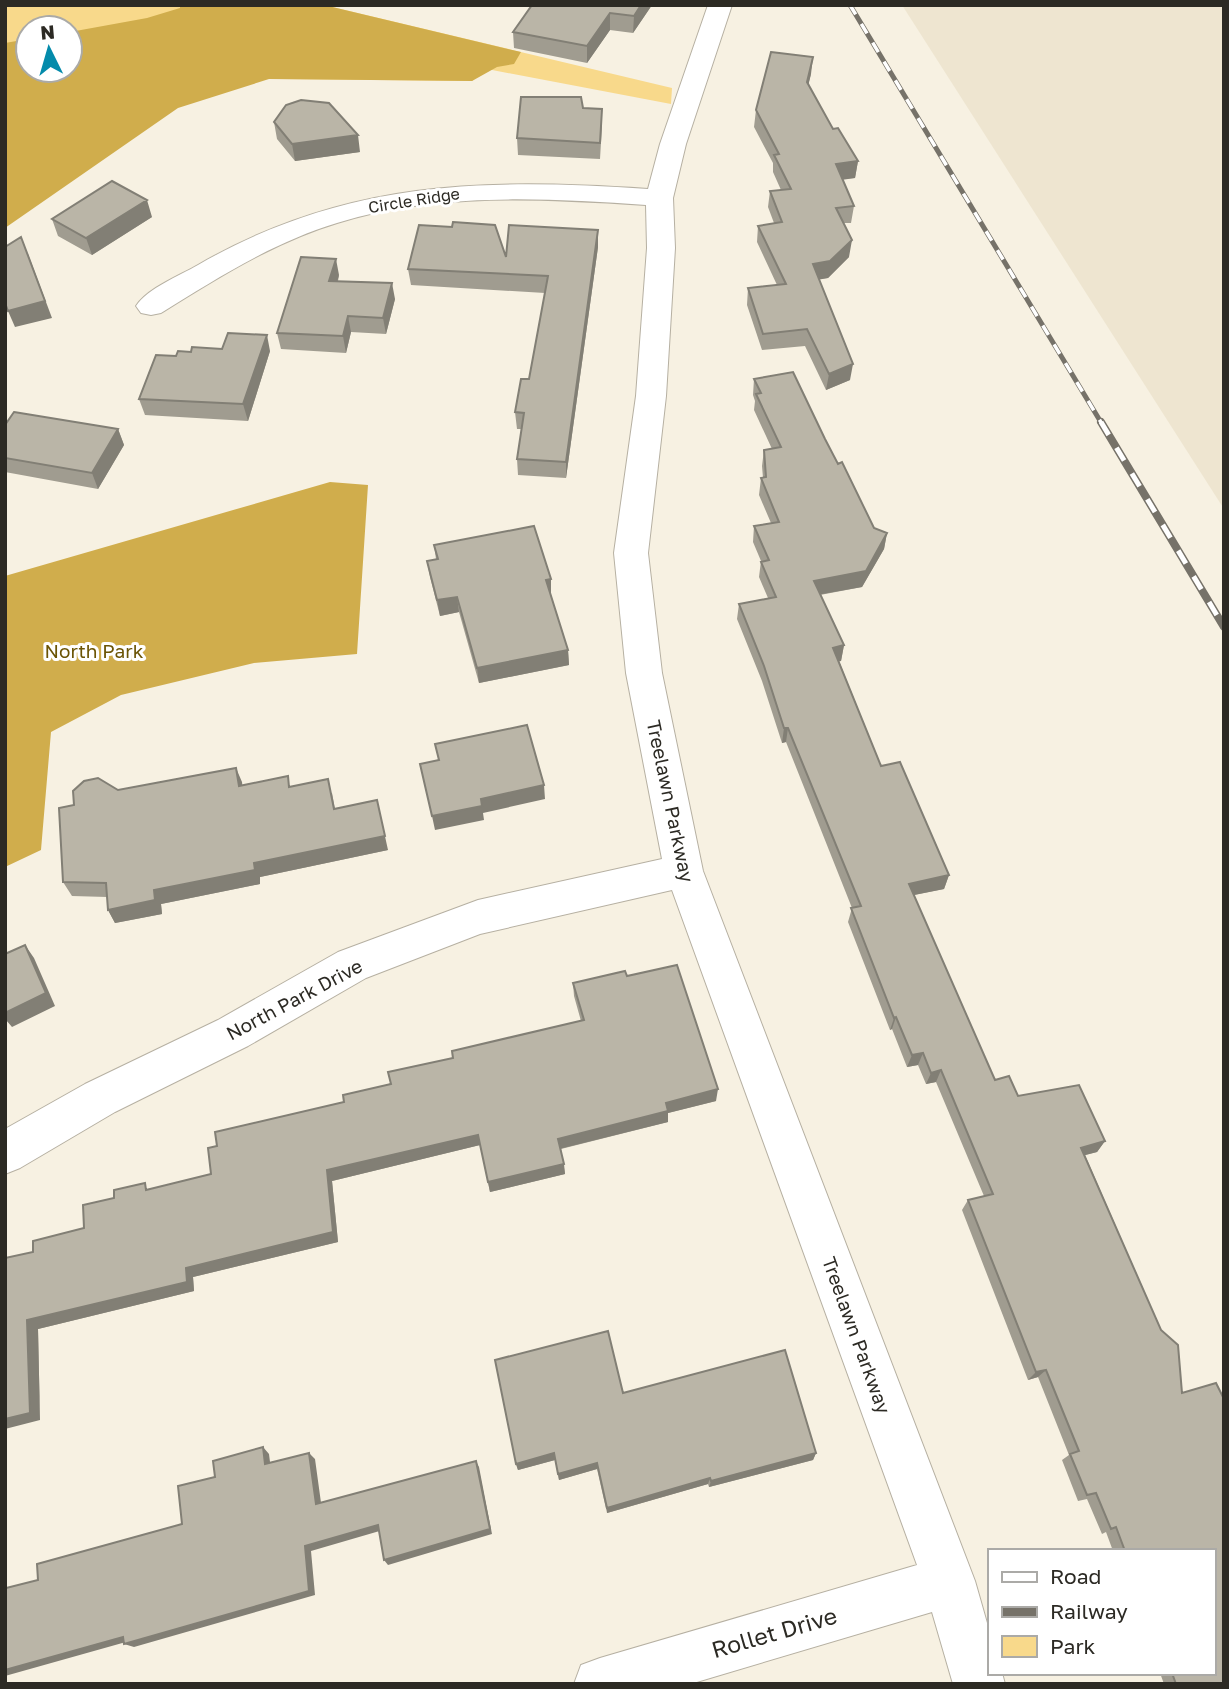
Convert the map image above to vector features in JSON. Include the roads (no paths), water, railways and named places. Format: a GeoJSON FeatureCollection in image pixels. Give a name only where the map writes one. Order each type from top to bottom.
{"type":"FeatureCollection","features":[{"type":"Feature","properties":{"kind":"street","name":"Treelawn Parkway"},"geometry":{"type":"LineString","coordinates":[[720,5],[673,144],[659,198],[661,248],[651,396],[631,554],[644,673],[684,871],[949,1581],[979,1684]]}},
{"type":"Feature","properties":{"kind":"street","name":"Circle Ridge"},"geometry":{"type":"LineString","coordinates":[[151,306],[224,261],[283,233],[386,201],[441,193],[517,190],[659,198]]}},
{"type":"Feature","properties":{"kind":"street","name":"North Park Drive"},"geometry":{"type":"LineString","coordinates":[[5,1153],[100,1098],[233,1032],[352,965],[478,917],[684,871]]}},
{"type":"Feature","properties":{"kind":"street","name":"Rollet Drive"},"geometry":{"type":"LineString","coordinates":[[600,1684],[949,1581]]}},
{"type":"Feature","properties":{"kind":"railway"},"geometry":{"type":"LineString","coordinates":[[850,5],[1102,424]]}},
{"type":"Feature","properties":{"kind":"railway"},"geometry":{"type":"LineString","coordinates":[[1101,422],[1224,627]]}},
{"type":"Feature","properties":{"kind":"park label","name":"North Park"},"geometry":{"type":"Point","coordinates":[94,650]}}]}
